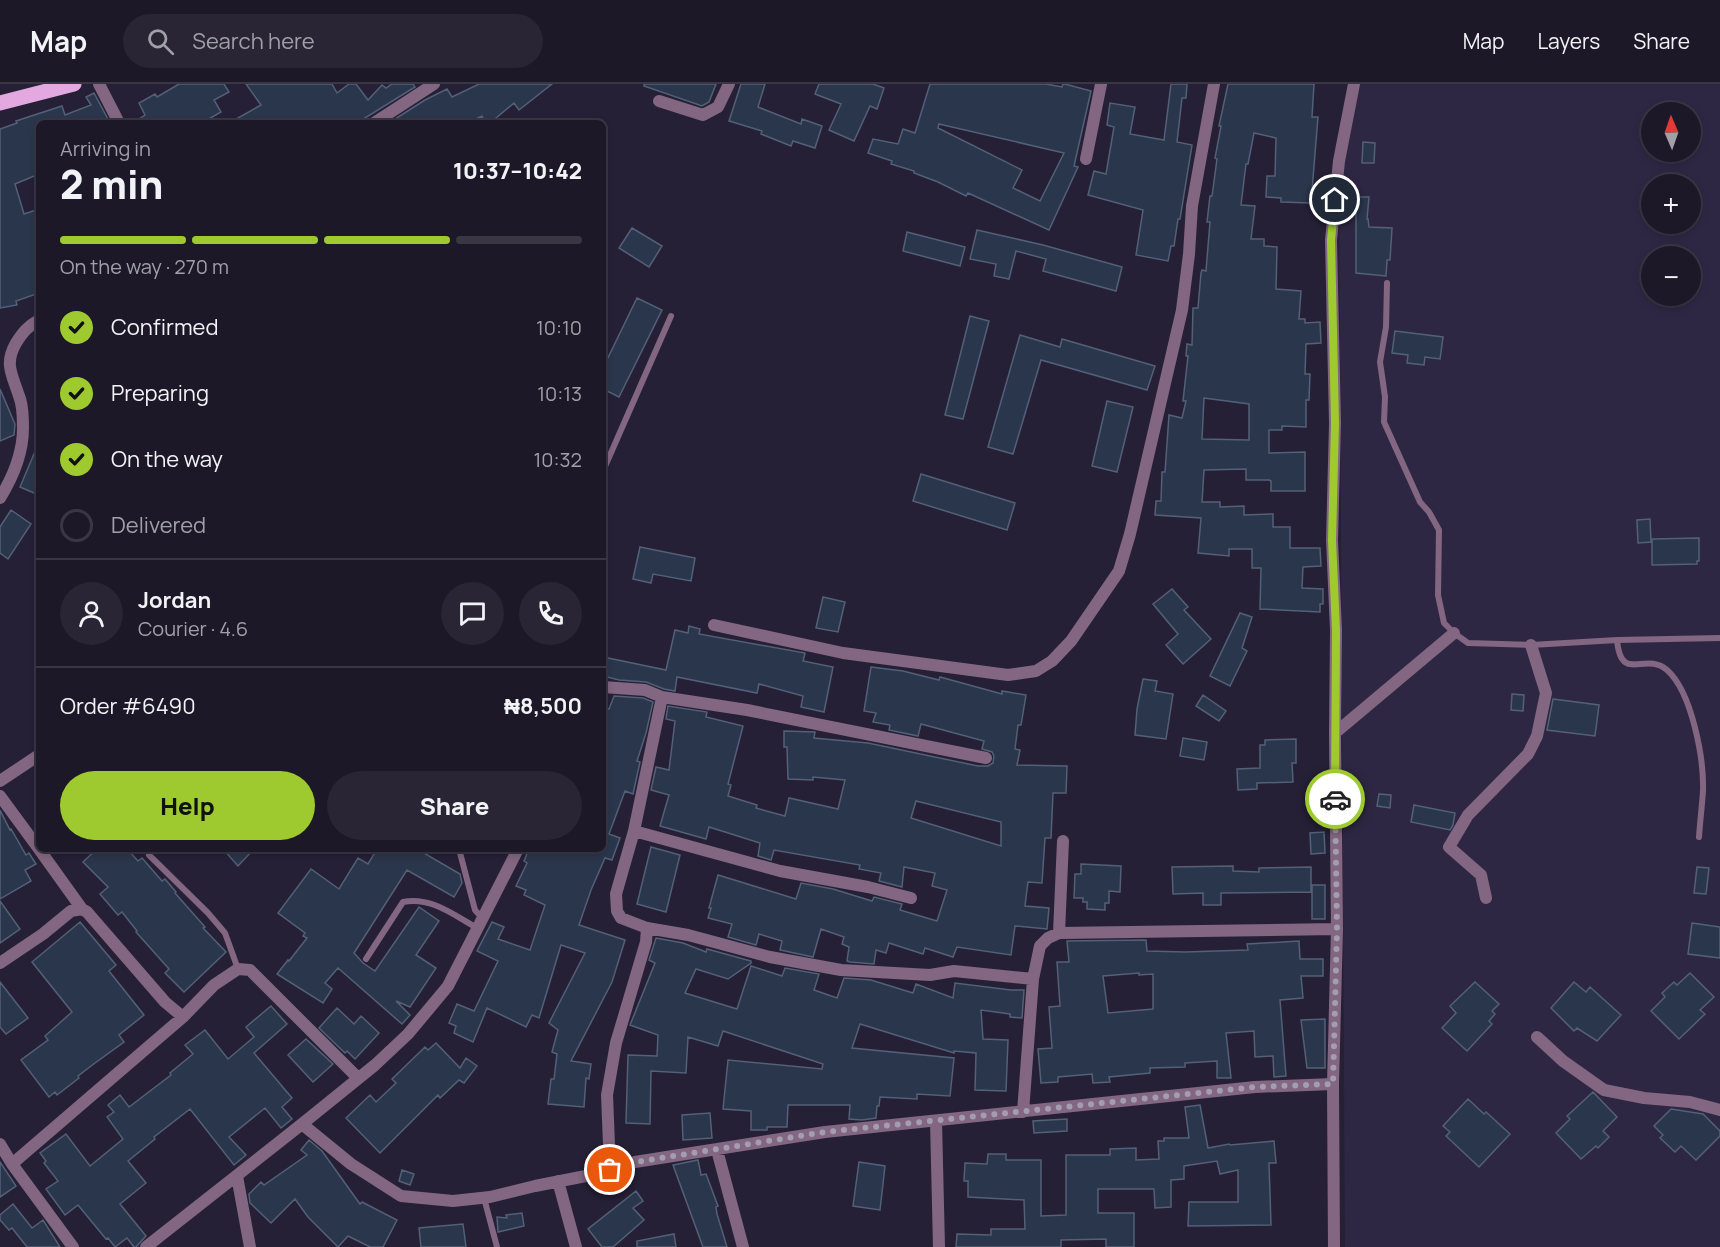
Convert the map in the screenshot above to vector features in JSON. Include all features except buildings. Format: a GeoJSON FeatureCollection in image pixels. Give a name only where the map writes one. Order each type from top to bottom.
{"type":"FeatureCollection","features":[{"type":"Feature","properties":{"kind":"main road"},"geometry":{"type":"LineString","coordinates":[[0,103],[74,84]]}},
{"type":"Feature","properties":{"kind":"street"},"geometry":{"type":"LineString","coordinates":[[99,84],[117,120]]}},
{"type":"Feature","properties":{"kind":"street"},"geometry":{"type":"LineString","coordinates":[[379,120],[434,84]]}},
{"type":"Feature","properties":{"kind":"street"},"geometry":{"type":"LineString","coordinates":[[659,101],[703,115],[718,107],[729,84]]}},
{"type":"Feature","properties":{"kind":"street"},"geometry":{"type":"LineString","coordinates":[[1086,159],[1101,84]]}},
{"type":"Feature","properties":{"kind":"street"},"geometry":{"type":"LineString","coordinates":[[714,625],[843,653],[1008,675],[1036,671],[1052,661],[1071,641],[1119,571],[1130,534],[1182,310],[1192,206],[1214,84]]}},
{"type":"Feature","properties":{"kind":"street"},"geometry":{"type":"LineString","coordinates":[[1334,1247],[1333,1084],[1337,929],[1336,630],[1332,540],[1335,423],[1331,240],[1339,161],[1354,84]]}},
{"type":"Feature","properties":{"kind":"street"},"geometry":{"type":"LineString","coordinates":[[0,498],[12,479],[23,430],[20,398],[9,361],[23,331],[36,322]]}},
{"type":"Feature","properties":{"kind":"street"},"geometry":{"type":"LineString","coordinates":[[1335,733],[1454,633]]}},
{"type":"Feature","properties":{"kind":"street"},"geometry":{"type":"LineString","coordinates":[[1486,898],[1481,875],[1449,847],[1468,815],[1528,754],[1537,736],[1546,693],[1531,645]]}},
{"type":"Feature","properties":{"kind":"street"},"geometry":{"type":"LineString","coordinates":[[606,687],[645,690],[662,697],[747,710],[986,758]]}},
{"type":"Feature","properties":{"kind":"street"},"geometry":{"type":"LineString","coordinates":[[662,697],[634,831],[616,894],[617,911],[621,918],[647,928],[688,935],[770,957],[841,970],[930,975],[954,971],[1033,979]]}},
{"type":"Feature","properties":{"kind":"street"},"geometry":{"type":"LineString","coordinates":[[0,781],[36,757]]}},
{"type":"Feature","properties":{"kind":"street"},"geometry":{"type":"LineString","coordinates":[[0,796],[36,845]]}},
{"type":"Feature","properties":{"kind":"street"},"geometry":{"type":"LineString","coordinates":[[634,831],[780,871],[868,887],[911,898]]}},
{"type":"Feature","properties":{"kind":"street"},"geometry":{"type":"LineString","coordinates":[[1059,933],[1063,841]]}},
{"type":"Feature","properties":{"kind":"street"},"geometry":{"type":"LineString","coordinates":[[41,852],[82,909],[165,1002],[183,1017]]}},
{"type":"Feature","properties":{"kind":"street"},"geometry":{"type":"LineString","coordinates":[[146,1247],[302,1124],[408,1034],[448,986],[516,852]]}},
{"type":"Feature","properties":{"kind":"street"},"geometry":{"type":"LineString","coordinates":[[0,963],[44,934],[71,911],[82,909]]}},
{"type":"Feature","properties":{"kind":"street"},"geometry":{"type":"LineString","coordinates":[[610,1170],[608,1095],[616,1043],[646,942],[647,928]]}},
{"type":"Feature","properties":{"kind":"street"},"geometry":{"type":"LineString","coordinates":[[1023,1112],[1033,979],[1040,946],[1047,938],[1059,933],[1337,929]]}},
{"type":"Feature","properties":{"kind":"street"},"geometry":{"type":"LineString","coordinates":[[12,1164],[183,1017],[214,985],[238,969],[250,970],[256,975],[358,1078]]}},
{"type":"Feature","properties":{"kind":"street"},"geometry":{"type":"LineString","coordinates":[[1537,1037],[1563,1061],[1604,1090],[1644,1098],[1690,1102],[1720,1110]]}},
{"type":"Feature","properties":{"kind":"street"},"geometry":{"type":"LineString","coordinates":[[302,1124],[351,1164],[401,1196],[453,1201],[484,1198],[636,1162],[825,1132],[1255,1087],[1333,1084]]}},
{"type":"Feature","properties":{"kind":"street"},"geometry":{"type":"LineString","coordinates":[[936,1121],[939,1247]]}},
{"type":"Feature","properties":{"kind":"street"},"geometry":{"type":"LineString","coordinates":[[0,1144],[73,1247]]}},
{"type":"Feature","properties":{"kind":"street"},"geometry":{"type":"LineString","coordinates":[[717,1150],[743,1247]]}},
{"type":"Feature","properties":{"kind":"street"},"geometry":{"type":"LineString","coordinates":[[237,1176],[250,1247]]}},
{"type":"Feature","properties":{"kind":"street"},"geometry":{"type":"LineString","coordinates":[[558,1181],[576,1247]]}},
{"type":"Feature","properties":{"kind":"lane"},"geometry":{"type":"LineString","coordinates":[[1388,283],[1386,327],[1380,362],[1385,397],[1384,422],[1420,502],[1439,530],[1438,595],[1444,622],[1454,633],[1468,643],[1531,645],[1617,640],[1720,638]]}},
{"type":"Feature","properties":{"kind":"lane"},"geometry":{"type":"LineString","coordinates":[[606,464],[671,316]]}},
{"type":"Feature","properties":{"kind":"lane"},"geometry":{"type":"LineString","coordinates":[[1617,640],[1620,659],[1627,663],[1656,663],[1668,671],[1682,692],[1693,720],[1699,751],[1703,790],[1699,837]]}},
{"type":"Feature","properties":{"kind":"lane"},"geometry":{"type":"LineString","coordinates":[[460,852],[480,923]]}},
{"type":"Feature","properties":{"kind":"lane"},"geometry":{"type":"LineString","coordinates":[[149,855],[225,933],[238,969]]}},
{"type":"Feature","properties":{"kind":"lane"},"geometry":{"type":"LineString","coordinates":[[366,959],[403,902],[413,900],[431,902],[480,923]]}},
{"type":"Feature","properties":{"kind":"lane"},"geometry":{"type":"LineString","coordinates":[[484,1198],[497,1247]]}},
{"type":"Feature","properties":{"kind":"shaded area"},"geometry":{"type":"Polygon","coordinates":[[[1360,84],[1720,84],[1720,1247],[1345,1247],[1339,185],[1360,84]]]}},
{"type":"Feature","properties":{"kind":"way so far"},"geometry":{"type":"LineString","coordinates":[[610,1170],[636,1162],[825,1132],[1255,1087],[1333,1084],[1337,929],[1335,799]]}},
{"type":"Feature","properties":{"kind":"route"},"geometry":{"type":"LineString","coordinates":[[1335,200],[1331,240],[1335,423],[1332,540],[1336,630],[1335,799]]}}]}
